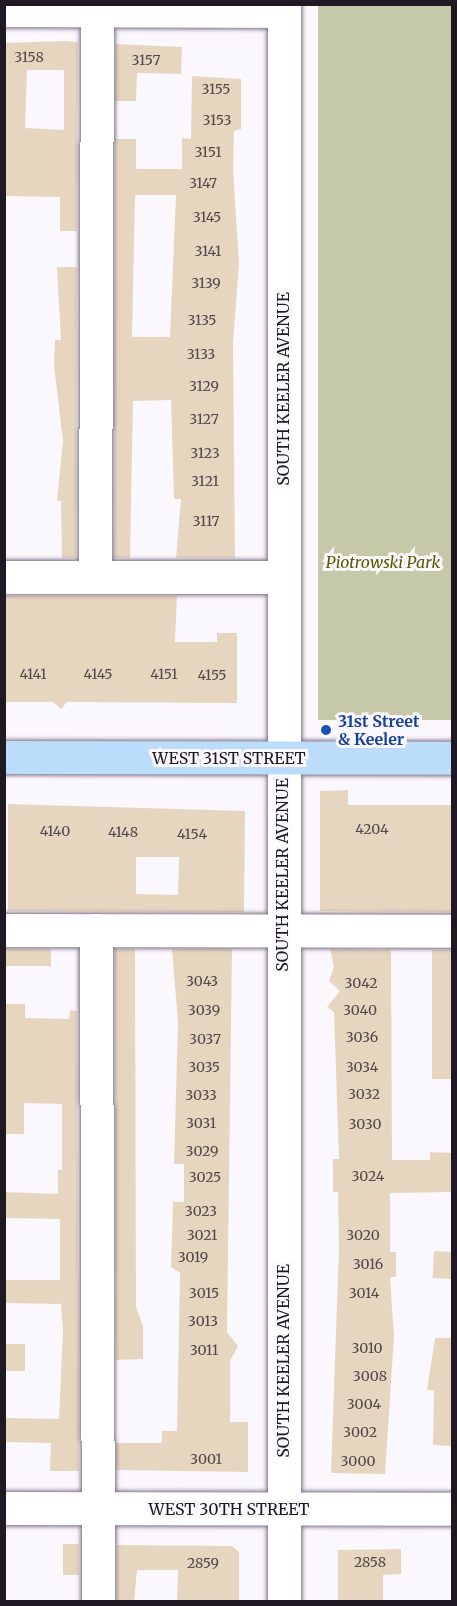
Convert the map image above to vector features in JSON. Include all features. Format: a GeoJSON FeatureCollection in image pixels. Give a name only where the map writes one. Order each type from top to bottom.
{"type":"FeatureCollection","features":[{"type":"Feature","properties":{"kind":"main road","name":"WEST 31ST STREET"},"geometry":{"type":"LineString","coordinates":[[4,757],[453,758]]}},
{"type":"Feature","properties":{"kind":"street"},"geometry":{"type":"LineString","coordinates":[[4,10],[97,7],[284,8]]}},
{"type":"Feature","properties":{"kind":"street"},"geometry":{"type":"LineString","coordinates":[[95,577],[97,7]]}},
{"type":"Feature","properties":{"kind":"street","name":"SOUTH KEELER AVENUE"},"geometry":{"type":"LineString","coordinates":[[284,8],[281,931],[284,1602]]}},
{"type":"Feature","properties":{"kind":"street"},"geometry":{"type":"LineString","coordinates":[[4,576],[282,577]]}},
{"type":"Feature","properties":{"kind":"street"},"geometry":{"type":"LineString","coordinates":[[4,930],[453,931]]}},
{"type":"Feature","properties":{"kind":"street"},"geometry":{"type":"LineString","coordinates":[[96,930],[98,1602]]}},
{"type":"Feature","properties":{"kind":"street","name":"WEST 30TH STREET"},"geometry":{"type":"LineString","coordinates":[[4,1508],[453,1509]]}},
{"type":"Feature","properties":{"kind":"green space","name":"Piotrowski Park"},"geometry":{"type":"Polygon","coordinates":[[[318,5],[452,5],[452,720],[318,720],[318,5]]]}},
{"type":"Feature","properties":{"kind":"building"},"geometry":{"type":"Polygon","coordinates":[[[78,42],[77,231],[60,231],[60,197],[4,196],[4,43],[78,42]],[[27,70],[25,128],[64,130],[64,70],[27,70]]]}},
{"type":"Feature","properties":{"kind":"building"},"geometry":{"type":"Polygon","coordinates":[[[116,44],[182,47],[181,74],[137,73],[136,101],[115,101],[116,44]]]}},
{"type":"Feature","properties":{"kind":"building"},"geometry":{"type":"Polygon","coordinates":[[[192,76],[241,79],[241,129],[234,131],[233,170],[239,264],[233,343],[235,558],[176,558],[181,499],[174,499],[171,400],[133,401],[130,558],[114,558],[115,139],[136,139],[136,169],[182,169],[182,138],[191,139],[192,76]],[[135,195],[132,337],[170,337],[176,195],[135,195]]]}},
{"type":"Feature","properties":{"kind":"building"},"geometry":{"type":"Polygon","coordinates":[[[57,267],[77,267],[76,558],[62,558],[61,501],[57,501],[63,441],[54,365],[55,340],[61,340],[57,267]]]}},
{"type":"Feature","properties":{"kind":"building"},"geometry":{"type":"Polygon","coordinates":[[[4,596],[177,596],[175,642],[217,642],[217,633],[237,633],[237,703],[67,702],[61,709],[53,702],[4,702],[4,596]]]}},
{"type":"Feature","properties":{"kind":"building"},"geometry":{"type":"Polygon","coordinates":[[[348,790],[348,805],[451,805],[451,912],[320,911],[320,791],[348,790]]]}},
{"type":"Feature","properties":{"kind":"building"},"geometry":{"type":"Polygon","coordinates":[[[8,804],[245,811],[244,912],[8,911],[8,804]],[[136,857],[136,894],[178,895],[179,857],[136,857]]]}},
{"type":"Feature","properties":{"kind":"building"},"geometry":{"type":"Polygon","coordinates":[[[4,949],[51,949],[51,966],[4,966],[4,949]]]}},
{"type":"Feature","properties":{"kind":"building"},"geometry":{"type":"Polygon","coordinates":[[[115,949],[135,949],[136,1307],[143,1326],[143,1359],[116,1360],[115,949]]]}},
{"type":"Feature","properties":{"kind":"building"},"geometry":{"type":"Polygon","coordinates":[[[172,949],[232,949],[227,1332],[238,1346],[230,1361],[230,1422],[248,1422],[248,1472],[116,1470],[116,1443],[162,1443],[162,1431],[177,1431],[180,1273],[171,1267],[173,1202],[184,1202],[184,1164],[174,1164],[178,1022],[172,949]]]}},
{"type":"Feature","properties":{"kind":"building"},"geometry":{"type":"Polygon","coordinates":[[[330,949],[391,950],[392,1160],[430,1160],[430,1152],[453,1153],[453,1192],[390,1193],[390,1252],[396,1252],[396,1277],[390,1277],[394,1336],[385,1474],[331,1473],[339,1248],[338,1192],[333,1192],[333,1159],[339,1159],[334,1012],[327,1007],[340,991],[329,981],[334,967],[330,949]]]}},
{"type":"Feature","properties":{"kind":"building"},"geometry":{"type":"Polygon","coordinates":[[[432,950],[452,950],[452,1079],[432,1079],[432,950]]]}},
{"type":"Feature","properties":{"kind":"building"},"geometry":{"type":"Polygon","coordinates":[[[4,1004],[25,1004],[25,1018],[69,1019],[70,1010],[77,1011],[79,1471],[50,1471],[51,1443],[4,1442],[4,1418],[59,1419],[63,1331],[61,1304],[4,1303],[4,1280],[60,1280],[60,1219],[4,1218],[4,1192],[58,1194],[58,1170],[62,1170],[62,1104],[24,1103],[24,1134],[4,1134],[4,1004]]]}},
{"type":"Feature","properties":{"kind":"building"},"geometry":{"type":"Polygon","coordinates":[[[434,1251],[452,1252],[452,1279],[433,1278],[434,1251]]]}},
{"type":"Feature","properties":{"kind":"building"},"geometry":{"type":"Polygon","coordinates":[[[435,1338],[453,1338],[453,1446],[433,1445],[434,1390],[427,1390],[435,1338]]]}},
{"type":"Feature","properties":{"kind":"building"},"geometry":{"type":"Polygon","coordinates":[[[4,1344],[25,1344],[25,1371],[4,1371],[4,1344]]]}},
{"type":"Feature","properties":{"kind":"building"},"geometry":{"type":"Polygon","coordinates":[[[63,1544],[79,1544],[79,1575],[63,1575],[63,1544]]]}},
{"type":"Feature","properties":{"kind":"building"},"geometry":{"type":"Polygon","coordinates":[[[117,1545],[232,1546],[239,1552],[239,1602],[177,1602],[178,1570],[137,1570],[134,1602],[117,1602],[117,1545]]]}},
{"type":"Feature","properties":{"kind":"building"},"geometry":{"type":"Polygon","coordinates":[[[401,1549],[401,1574],[383,1575],[383,1602],[338,1602],[338,1550],[401,1549]]]}},
{"type":"Feature","properties":{"kind":"place","name":"31st Street & Keeler"},"geometry":{"type":"Point","coordinates":[326,730]}}]}
